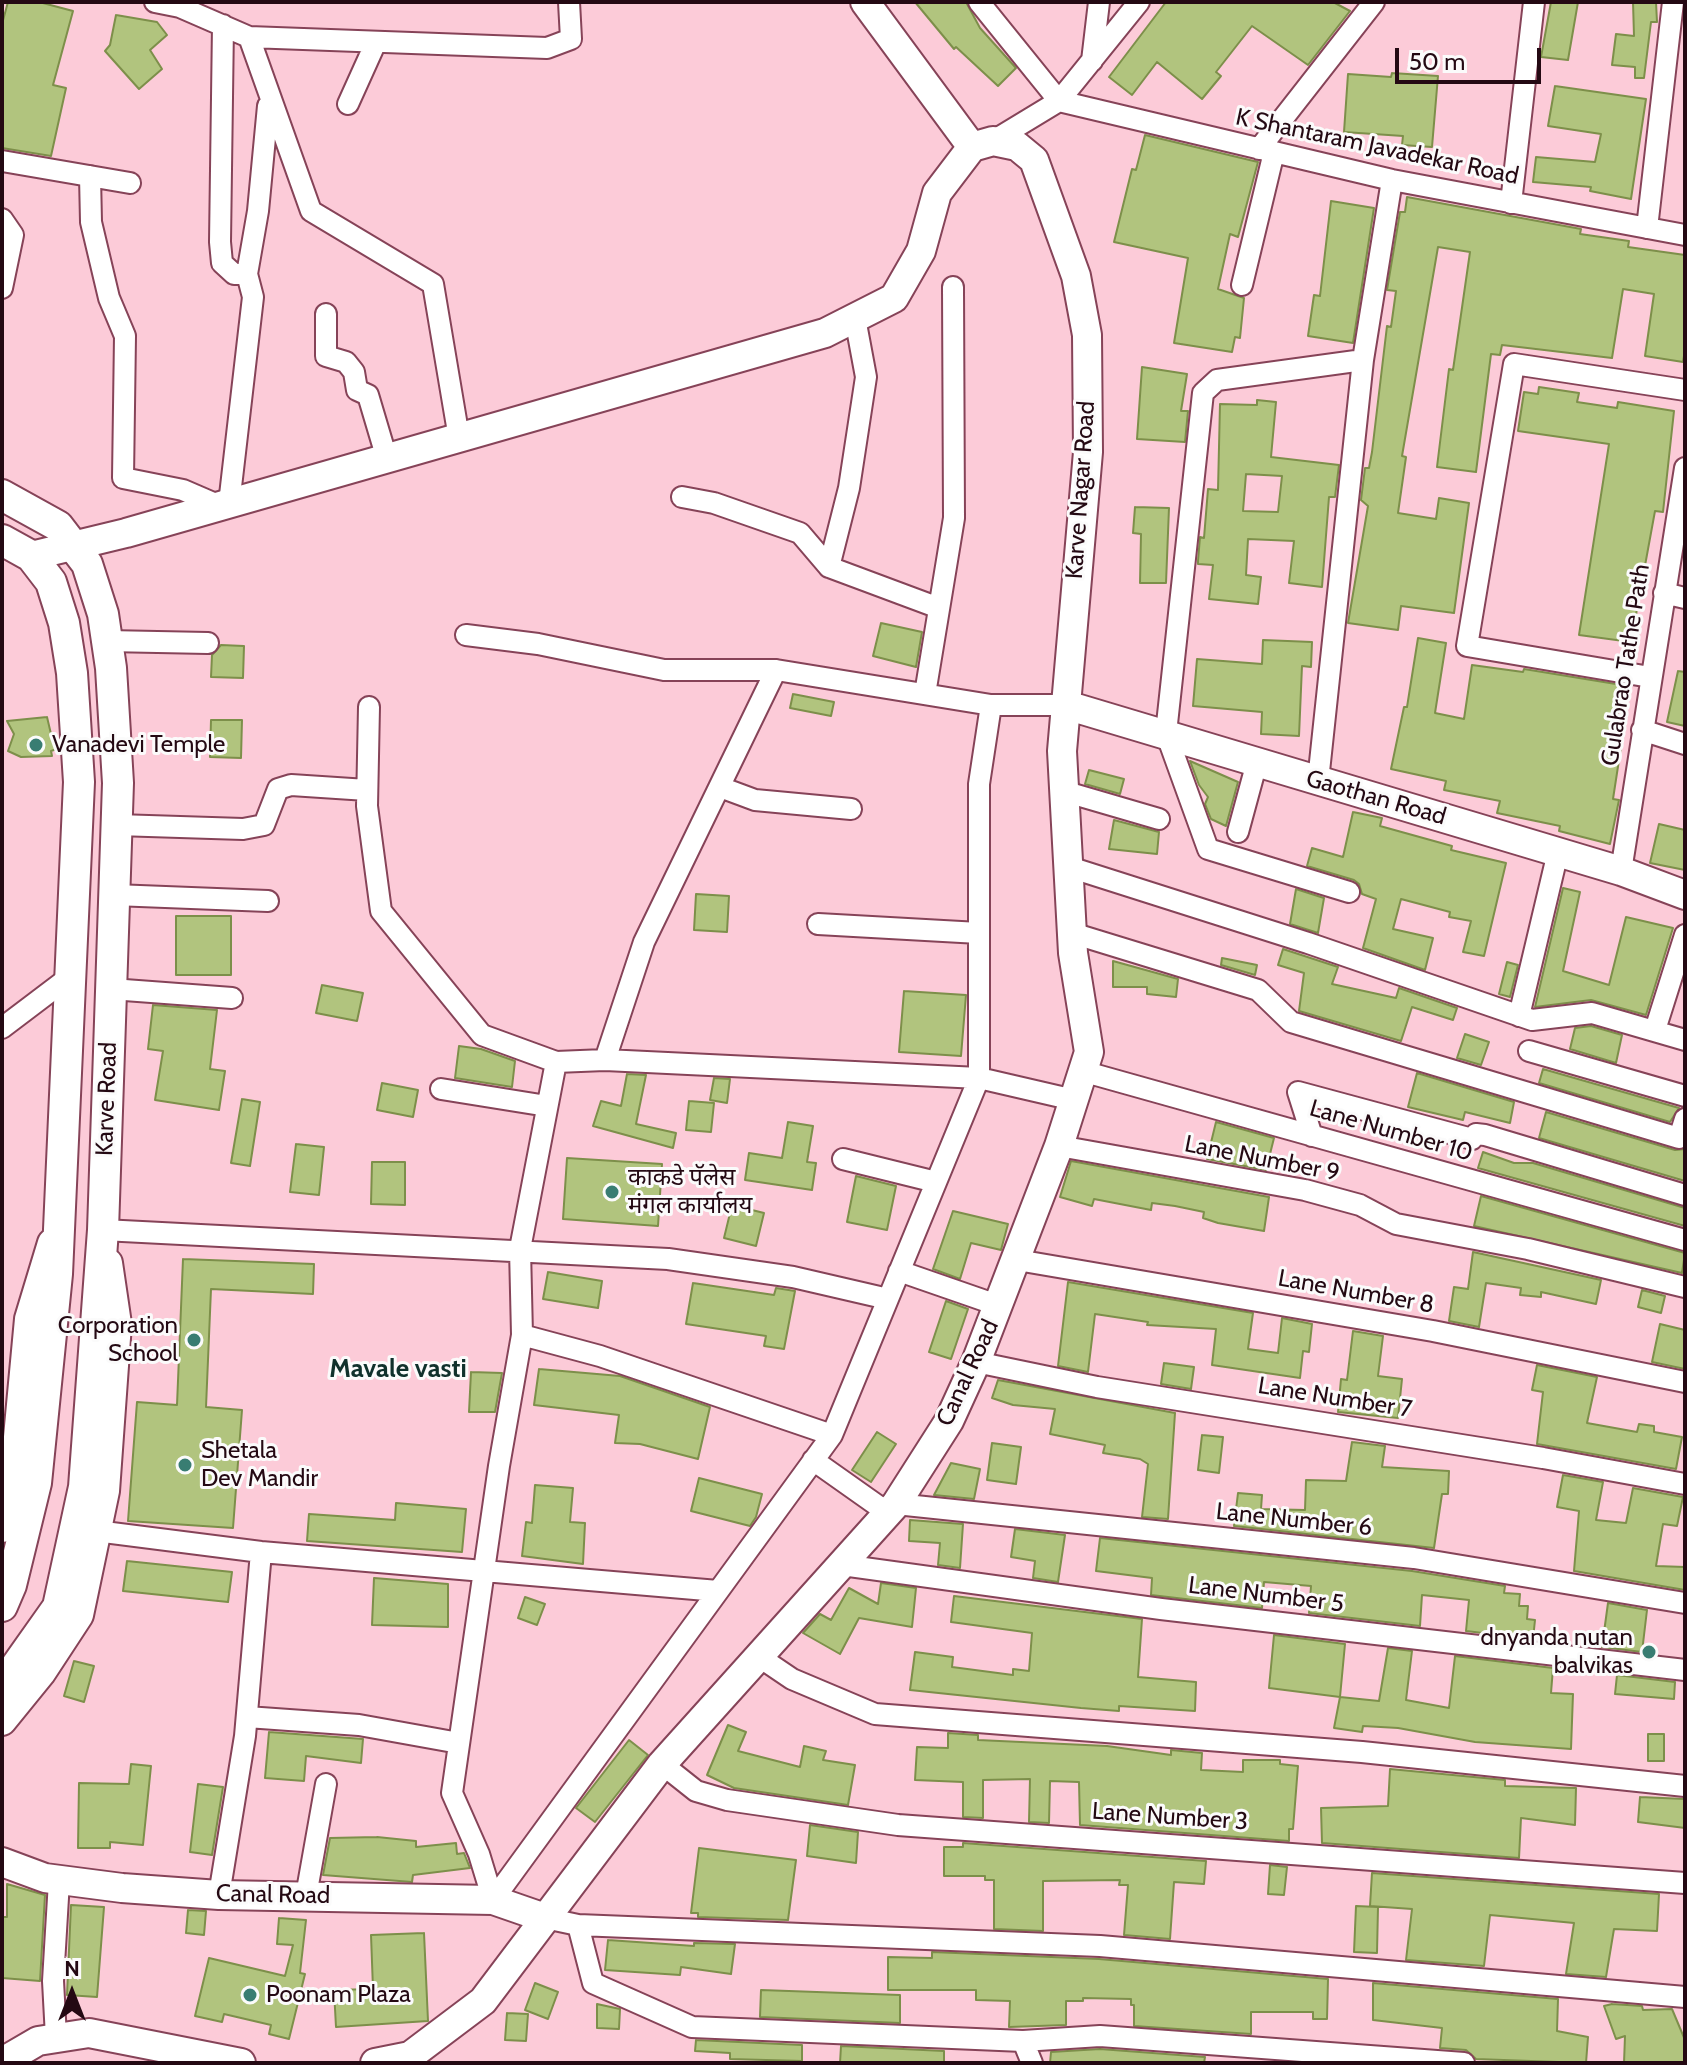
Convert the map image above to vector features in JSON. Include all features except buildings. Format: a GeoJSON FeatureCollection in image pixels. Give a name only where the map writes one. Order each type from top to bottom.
{"type":"FeatureCollection","features":[{"type":"Feature","properties":{"kind":"main road","name":"Karve Road"},"geometry":{"type":"LineString","coordinates":[[2,495],[58,526],[87,564],[107,641],[118,735],[103,1230]]}},
{"type":"Feature","properties":{"kind":"main road","name":"Karve Road"},"geometry":{"type":"LineString","coordinates":[[2,540],[31,556],[51,582],[64,623],[79,737],[72,975],[57,1227]]}},
{"type":"Feature","properties":{"kind":"main road"},"geometry":{"type":"LineString","coordinates":[[7,1596],[36,1483],[57,1274],[57,1227]]}},
{"type":"Feature","properties":{"kind":"main road"},"geometry":{"type":"LineString","coordinates":[[2,1686],[58,1607],[84,1487],[103,1230]]}},
{"type":"Feature","properties":{"kind":"street"},"geometry":{"type":"LineString","coordinates":[[155,2],[181,5],[249,37],[547,48],[571,39],[569,2]]}},
{"type":"Feature","properties":{"kind":"street"},"geometry":{"type":"LineString","coordinates":[[865,2],[982,144]]}},
{"type":"Feature","properties":{"kind":"street"},"geometry":{"type":"LineString","coordinates":[[979,2],[1059,101]]}},
{"type":"Feature","properties":{"kind":"street"},"geometry":{"type":"LineString","coordinates":[[1092,61],[1099,2]]}},
{"type":"Feature","properties":{"kind":"street"},"geometry":{"type":"LineString","coordinates":[[31,556],[224,505],[825,333],[855,318],[894,298],[921,251],[937,193],[982,144],[1059,101],[1139,2]]}},
{"type":"Feature","properties":{"kind":"street"},"geometry":{"type":"LineString","coordinates":[[1242,285],[1266,150],[1374,2]]}},
{"type":"Feature","properties":{"kind":"street"},"geometry":{"type":"LineString","coordinates":[[1511,203],[1534,2]]}},
{"type":"Feature","properties":{"kind":"street"},"geometry":{"type":"LineString","coordinates":[[1647,228],[1673,2]]}},
{"type":"Feature","properties":{"kind":"street"},"geometry":{"type":"LineString","coordinates":[[223,25],[222,263],[234,274],[247,274]]}},
{"type":"Feature","properties":{"kind":"street"},"geometry":{"type":"LineString","coordinates":[[249,37],[311,211],[433,284],[459,438]]}},
{"type":"Feature","properties":{"kind":"street"},"geometry":{"type":"LineString","coordinates":[[348,104],[376,42]]}},
{"type":"Feature","properties":{"kind":"street"},"geometry":{"type":"LineString","coordinates":[[224,505],[253,297],[247,274],[258,211],[269,96]]}},
{"type":"Feature","properties":{"kind":"street","name":"K Shantaram Javadekar Road"},"geometry":{"type":"LineString","coordinates":[[1059,101],[1392,180],[1685,235]]}},
{"type":"Feature","properties":{"kind":"street","name":"Karve Nagar Road"},"geometry":{"type":"LineString","coordinates":[[982,144],[1017,146],[1034,160],[1076,276],[1087,335],[1088,452],[1066,705]]}},
{"type":"Feature","properties":{"kind":"street"},"geometry":{"type":"LineString","coordinates":[[2,161],[130,183]]}},
{"type":"Feature","properties":{"kind":"street"},"geometry":{"type":"LineString","coordinates":[[90,176],[91,222],[109,298],[125,336],[123,478],[183,490],[224,505]]}},
{"type":"Feature","properties":{"kind":"street"},"geometry":{"type":"LineString","coordinates":[[1318,781],[1363,360],[1392,180]]}},
{"type":"Feature","properties":{"kind":"street"},"geometry":{"type":"LineString","coordinates":[[2,219],[13,235],[2,288]]}},
{"type":"Feature","properties":{"kind":"street"},"geometry":{"type":"LineString","coordinates":[[925,694],[954,518],[953,287]]}},
{"type":"Feature","properties":{"kind":"street"},"geometry":{"type":"LineString","coordinates":[[326,314],[326,356],[346,362],[354,372],[357,390],[368,395],[387,459]]}},
{"type":"Feature","properties":{"kind":"street"},"geometry":{"type":"LineString","coordinates":[[829,567],[849,488],[866,377],[855,318]]}},
{"type":"Feature","properties":{"kind":"street"},"geometry":{"type":"LineString","coordinates":[[1349,892],[1208,849],[1166,733],[1203,393],[1217,380],[1363,360]]}},
{"type":"Feature","properties":{"kind":"street"},"geometry":{"type":"LineString","coordinates":[[1650,677],[1467,646],[1514,364],[1685,390]]}},
{"type":"Feature","properties":{"kind":"street","name":"Gulabrao Tathe Path"},"geometry":{"type":"LineString","coordinates":[[1621,871],[1685,468]]}},
{"type":"Feature","properties":{"kind":"street"},"geometry":{"type":"LineString","coordinates":[[682,497],[714,503],[800,533],[829,567],[939,608]]}},
{"type":"Feature","properties":{"kind":"street"},"geometry":{"type":"LineString","coordinates":[[1664,593],[1685,598]]}},
{"type":"Feature","properties":{"kind":"street"},"geometry":{"type":"LineString","coordinates":[[466,635],[538,644],[664,670],[776,670],[991,705],[1066,705]]}},
{"type":"Feature","properties":{"kind":"street"},"geometry":{"type":"LineString","coordinates":[[107,641],[208,643]]}},
{"type":"Feature","properties":{"kind":"street"},"geometry":{"type":"LineString","coordinates":[[605,1060],[644,942],[776,670]]}},
{"type":"Feature","properties":{"kind":"street"},"geometry":{"type":"LineString","coordinates":[[493,1900],[832,1435],[979,1078],[979,784],[991,705]]}},
{"type":"Feature","properties":{"kind":"street","name":"Gaothan Road"},"geometry":{"type":"LineString","coordinates":[[1066,705],[1621,871],[1685,895]]}},
{"type":"Feature","properties":{"kind":"street","name":"Canal Road"},"geometry":{"type":"LineString","coordinates":[[375,2063],[410,2056],[483,2001],[662,1764],[892,1508],[949,1421],[1000,1306],[1059,1146],[1089,1052],[1066,866],[1062,751],[1066,705]]}},
{"type":"Feature","properties":{"kind":"street"},"geometry":{"type":"LineString","coordinates":[[369,707],[367,790],[381,911],[482,1035],[556,1062],[605,1060],[979,1078],[1074,1100]]}},
{"type":"Feature","properties":{"kind":"street"},"geometry":{"type":"LineString","coordinates":[[1642,730],[1685,744]]}},
{"type":"Feature","properties":{"kind":"street"},"geometry":{"type":"LineString","coordinates":[[1238,832],[1257,762]]}},
{"type":"Feature","properties":{"kind":"street"},"geometry":{"type":"LineString","coordinates":[[117,825],[243,829],[264,825],[278,789],[291,785],[367,790]]}},
{"type":"Feature","properties":{"kind":"street"},"geometry":{"type":"LineString","coordinates":[[720,787],[755,800],[851,809]]}},
{"type":"Feature","properties":{"kind":"street"},"geometry":{"type":"LineString","coordinates":[[1063,791],[1159,819]]}},
{"type":"Feature","properties":{"kind":"street"},"geometry":{"type":"LineString","coordinates":[[1519,1016],[1558,852]]}},
{"type":"Feature","properties":{"kind":"street"},"geometry":{"type":"LineString","coordinates":[[1066,866],[1532,1020],[1592,1013],[1685,1040]]}},
{"type":"Feature","properties":{"kind":"street"},"geometry":{"type":"LineString","coordinates":[[114,895],[268,901]]}},
{"type":"Feature","properties":{"kind":"street"},"geometry":{"type":"LineString","coordinates":[[818,924],[979,933]]}},
{"type":"Feature","properties":{"kind":"street"},"geometry":{"type":"LineString","coordinates":[[1072,933],[1258,990],[1291,1022],[1683,1132]]}},
{"type":"Feature","properties":{"kind":"street"},"geometry":{"type":"LineString","coordinates":[[1655,1030],[1685,935]]}},
{"type":"Feature","properties":{"kind":"street"},"geometry":{"type":"LineString","coordinates":[[2,1028],[72,975]]}},
{"type":"Feature","properties":{"kind":"street"},"geometry":{"type":"LineString","coordinates":[[111,989],[232,998]]}},
{"type":"Feature","properties":{"kind":"street"},"geometry":{"type":"LineString","coordinates":[[1529,1051],[1685,1096]]}},
{"type":"Feature","properties":{"kind":"street"},"geometry":{"type":"LineString","coordinates":[[493,1900],[479,1854],[452,1793],[522,1335],[520,1249],[556,1062]]}},
{"type":"Feature","properties":{"kind":"street","name":"Lane Number 10"},"geometry":{"type":"LineString","coordinates":[[1082,1071],[1685,1240]]}},
{"type":"Feature","properties":{"kind":"street"},"geometry":{"type":"LineString","coordinates":[[441,1089],[547,1106]]}},
{"type":"Feature","properties":{"kind":"street"},"geometry":{"type":"LineString","coordinates":[[1312,1136],[1298,1092],[1472,1139],[1476,1134],[1485,1135],[1685,1195]]}},
{"type":"Feature","properties":{"kind":"street","name":"Lane Number 9"},"geometry":{"type":"LineString","coordinates":[[1059,1146],[1305,1190],[1360,1205],[1396,1224],[1528,1249],[1685,1287]]}},
{"type":"Feature","properties":{"kind":"street"},"geometry":{"type":"LineString","coordinates":[[843,1159],[936,1182]]}},
{"type":"Feature","properties":{"kind":"street","name":"Karve Road"},"geometry":{"type":"LineString","coordinates":[[2,1528],[14,1480],[29,1319],[57,1227]]}},
{"type":"Feature","properties":{"kind":"street"},"geometry":{"type":"LineString","coordinates":[[103,1230],[520,1249],[668,1259],[793,1277],[888,1299]]}},
{"type":"Feature","properties":{"kind":"street","name":"Karve Road"},"geometry":{"type":"LineString","coordinates":[[2,1721],[41,1673],[79,1615],[105,1491],[117,1324],[103,1230]]}},
{"type":"Feature","properties":{"kind":"street","name":"Lane Number 8"},"geometry":{"type":"LineString","coordinates":[[1017,1260],[1433,1331],[1685,1382]]}},
{"type":"Feature","properties":{"kind":"street"},"geometry":{"type":"LineString","coordinates":[[899,1271],[1000,1306]]}},
{"type":"Feature","properties":{"kind":"street"},"geometry":{"type":"LineString","coordinates":[[522,1335],[600,1356],[832,1435]]}},
{"type":"Feature","properties":{"kind":"street","name":"Lane Number 7"},"geometry":{"type":"LineString","coordinates":[[976,1362],[1097,1387],[1528,1455],[1685,1484]]}},
{"type":"Feature","properties":{"kind":"street"},"geometry":{"type":"LineString","coordinates":[[813,1460],[892,1508]]}},
{"type":"Feature","properties":{"kind":"street","name":"Lane Number 6"},"geometry":{"type":"LineString","coordinates":[[892,1508],[1414,1558],[1685,1603]]}},
{"type":"Feature","properties":{"kind":"street"},"geometry":{"type":"LineString","coordinates":[[96,1531],[261,1552],[718,1591]]}},
{"type":"Feature","properties":{"kind":"street"},"geometry":{"type":"LineString","coordinates":[[219,1895],[247,1717],[261,1552]]}},
{"type":"Feature","properties":{"kind":"street","name":"Lane Number 5"},"geometry":{"type":"LineString","coordinates":[[842,1565],[1161,1609],[1685,1670]]}},
{"type":"Feature","properties":{"kind":"street"},"geometry":{"type":"LineString","coordinates":[[758,1656],[792,1679],[875,1714],[1362,1752],[1685,1786]]}},
{"type":"Feature","properties":{"kind":"street"},"geometry":{"type":"LineString","coordinates":[[247,1717],[359,1725],[459,1743]]}},
{"type":"Feature","properties":{"kind":"street","name":"Lane Number 3"},"geometry":{"type":"LineString","coordinates":[[662,1764],[696,1791],[727,1800],[898,1825],[1685,1883]]}},
{"type":"Feature","properties":{"kind":"street"},"geometry":{"type":"LineString","coordinates":[[306,1896],[326,1784]]}},
{"type":"Feature","properties":{"kind":"street","name":"Canal Road"},"geometry":{"type":"LineString","coordinates":[[2,1862],[59,1881],[219,1895],[493,1900],[545,1918]]}},
{"type":"Feature","properties":{"kind":"street"},"geometry":{"type":"LineString","coordinates":[[56,2037],[53,1981],[59,1881]]}},
{"type":"Feature","properties":{"kind":"street"},"geometry":{"type":"LineString","coordinates":[[545,1918],[578,1925],[1100,1946],[1685,1997]]}},
{"type":"Feature","properties":{"kind":"street"},"geometry":{"type":"LineString","coordinates":[[578,1925],[593,1983],[692,2027],[1023,2041],[1100,2036],[1464,2063]]}},
{"type":"Feature","properties":{"kind":"street"},"geometry":{"type":"LineString","coordinates":[[2,2062],[38,2041],[89,2033],[241,2063]]}},
{"type":"Feature","properties":{"kind":"street"},"geometry":{"type":"LineString","coordinates":[[1023,2041],[1032,2063]]}},
{"type":"Feature","properties":{"kind":"place","name":"Vanadevi Temple"},"geometry":{"type":"Point","coordinates":[36,745]}},
{"type":"Feature","properties":{"kind":"place","name":"काकडे पॅलेस मंगल कार्यालय"},"geometry":{"type":"Point","coordinates":[612,1192]}},
{"type":"Feature","properties":{"kind":"place","name":"Corporation School"},"geometry":{"type":"Point","coordinates":[194,1340]}},
{"type":"Feature","properties":{"kind":"place","name":"Shetala Dev Mandir"},"geometry":{"type":"Point","coordinates":[185,1465]}},
{"type":"Feature","properties":{"kind":"place","name":"dnyanda nutan balvikas"},"geometry":{"type":"Point","coordinates":[1649,1652]}},
{"type":"Feature","properties":{"kind":"place","name":"Poonam Plaza"},"geometry":{"type":"Point","coordinates":[250,1995]}},
{"type":"Feature","properties":{"kind":"district","name":"Mavale vasti"},"geometry":{"type":"Point","coordinates":[398,1369]}}]}
